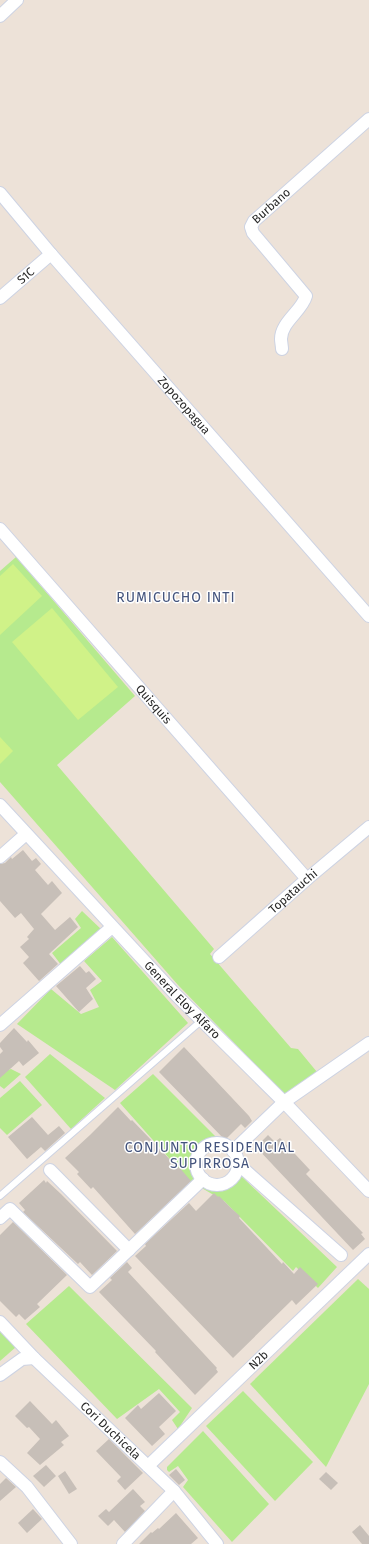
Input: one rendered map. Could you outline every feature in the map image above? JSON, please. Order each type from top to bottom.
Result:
[{"type":"street","points":[[0,16],[18,0]]},
{"type":"street","name":"Burbano","points":[[282,349],[281,339],[283,331],[304,303],[306,296],[253,233],[251,227],[254,221],[369,119]]},
{"type":"street","name":"Zopozopagua","points":[[0,194],[369,616]]},
{"type":"street","name":"S1C","points":[[0,298],[51,254]]},
{"type":"street","name":"Quisquis","points":[[0,529],[307,879]]},
{"type":"street","name":"General Eloy Alfaro","points":[[1,808],[176,995],[284,1102],[369,1191]]},
{"type":"street","name":"Topatauchi","points":[[219,957],[307,879],[369,827]]},
{"type":"street","points":[[0,857],[26,834]]},
{"type":"street","points":[[0,1025],[112,927]]},
{"type":"street","points":[[233,1151],[284,1102],[369,1043]]},
{"type":"street","points":[[215,1143],[228,1146],[237,1157],[238,1164],[234,1176],[222,1184],[215,1184],[209,1183],[199,1174],[197,1160],[203,1148],[215,1143]]},
{"type":"street","points":[[238,1164],[341,1255]]},
{"type":"street","points":[[50,1170],[128,1250]]},
{"type":"street","points":[[0,1218],[10,1209],[90,1287],[203,1179]]},
{"type":"street","name":"N2b","points":[[148,1466],[369,1254]]},
{"type":"street","name":"Cori Duchicela","points":[[0,1322],[34,1358],[174,1491],[217,1544]]},
{"type":"street","points":[[0,1375],[22,1359],[34,1358]]},
{"type":"street","points":[[0,1462],[27,1487],[71,1544]]},
{"type":"street","points":[[124,1544],[174,1491]]},
{"type":"street","points":[[124,1544],[130,1541],[133,1544]]},
{"type":"lane","points":[[0,1196],[201,1021]]},
{"type":"green space","points":[[16,557],[135,696],[57,765],[214,949],[210,954],[291,1048],[298,1049],[317,1072],[284,1094],[178,985],[0,782],[0,571]]},
{"type":"green space","points":[[13,564],[42,596],[0,635],[0,576]]},
{"type":"green space","points":[[52,608],[118,687],[78,720],[12,642]]},
{"type":"green space","points":[[0,737],[13,751],[0,764]]},
{"type":"green space","points":[[82,911],[103,931],[62,966],[52,953],[81,928],[75,919]]},
{"type":"green space","points":[[112,937],[188,1023],[115,1090],[17,1024],[51,989],[81,1014],[99,1007],[90,990],[102,981],[84,961]]},
{"type":"green space","points":[[50,1054],[105,1098],[71,1129],[25,1077]]},
{"type":"green space","points":[[0,1067],[5,1071],[11,1069],[21,1074],[4,1089],[0,1086]]},
{"type":"green space","points":[[153,1074],[218,1139],[209,1140],[203,1143],[196,1151],[193,1162],[195,1174],[198,1179],[192,1184],[120,1103]]},
{"type":"green space","points":[[20,1081],[42,1105],[7,1135],[0,1128],[0,1098]]},
{"type":"green space","points":[[239,1174],[337,1267],[318,1288],[296,1267],[293,1271],[224,1201],[200,1187],[204,1184],[214,1189],[223,1188],[232,1182]]},
{"type":"green space","points":[[358,1279],[369,1289],[369,1384],[326,1467],[250,1384]]},
{"type":"green space","points":[[69,1286],[192,1408],[178,1429],[172,1420],[180,1412],[159,1389],[117,1419],[26,1324]]},
{"type":"green space","points":[[0,1330],[16,1347],[0,1361]]},
{"type":"green space","points":[[243,1391],[313,1462],[275,1501],[206,1426]]},
{"type":"green space","points":[[203,1431],[269,1504],[232,1542],[183,1487],[188,1480],[178,1466],[169,1472],[167,1470],[167,1467]]},
{"type":"building","points":[[23,850],[32,861],[36,858],[41,864],[35,870],[48,885],[52,881],[62,893],[41,914],[55,930],[70,917],[78,927],[49,954],[58,964],[39,981],[23,963],[29,957],[20,947],[29,939],[27,937],[34,929],[21,913],[15,918],[0,901],[0,864],[5,863],[11,857],[12,859]]},
{"type":"building","points":[[80,966],[86,973],[89,971],[96,979],[86,988],[93,999],[79,1012],[56,986]]},
{"type":"building","points":[[14,1028],[27,1042],[28,1040],[39,1053],[23,1066],[19,1061],[0,1078],[0,1054],[3,1051],[0,1047],[0,1043]]},
{"type":"building","points":[[184,1047],[252,1121],[245,1128],[241,1124],[225,1140],[159,1072]]},
{"type":"building","points":[[118,1107],[178,1168],[179,1167],[191,1181],[135,1234],[93,1187],[91,1189],[77,1174],[79,1172],[65,1158]]},
{"type":"building","points":[[32,1117],[48,1135],[59,1126],[65,1133],[45,1151],[41,1147],[27,1159],[8,1137]]},
{"type":"building","points":[[268,1135],[275,1142],[280,1138],[310,1170],[306,1174],[363,1233],[361,1234],[365,1239],[353,1250],[256,1147]]},
{"type":"building","points":[[44,1180],[61,1194],[117,1251],[92,1275],[80,1262],[78,1264],[23,1212],[25,1210],[19,1203]]},
{"type":"building","points":[[214,1193],[240,1216],[239,1218],[282,1264],[283,1262],[294,1274],[300,1267],[318,1284],[296,1305],[292,1300],[233,1358],[135,1256],[146,1246],[145,1244],[189,1203],[196,1211]]},
{"type":"building","points":[[13,1222],[67,1275],[37,1304],[40,1307],[25,1320],[19,1314],[16,1317],[0,1301],[0,1235]]},
{"type":"building","points":[[127,1262],[132,1268],[128,1272],[217,1368],[216,1369],[218,1372],[195,1395],[155,1352],[156,1351],[99,1292],[112,1280],[110,1278]]},
{"type":"building","points":[[159,1393],[176,1411],[159,1427],[165,1434],[152,1446],[125,1418],[138,1405],[141,1409]]},
{"type":"building","points":[[30,1401],[52,1424],[56,1420],[69,1436],[61,1442],[64,1445],[40,1465],[27,1453],[40,1439],[29,1427],[27,1428],[15,1416]]},
{"type":"building","points":[[109,1439],[143,1473],[125,1490],[117,1481],[121,1477],[96,1451]]},
{"type":"building","points":[[46,1465],[56,1476],[44,1487],[33,1476]]},
{"type":"building","points":[[176,1469],[185,1480],[179,1485],[169,1475]]},
{"type":"building","points":[[65,1471],[77,1489],[69,1494],[58,1476]]},
{"type":"building","points":[[326,1472],[338,1483],[331,1490],[319,1479]]},
{"type":"building","points":[[6,1478],[16,1487],[0,1501],[0,1484]]},
{"type":"building","points":[[133,1489],[145,1502],[140,1506],[145,1511],[125,1532],[114,1520],[108,1526],[98,1516],[106,1509],[109,1512]]},
{"type":"building","points":[[33,1509],[42,1519],[27,1533],[18,1523]]},
{"type":"building","points":[[176,1513],[198,1538],[191,1544],[139,1544],[151,1532],[152,1533],[158,1528],[159,1529]]},
{"type":"building","points":[[360,1525],[369,1536],[369,1544],[362,1544],[352,1532]]},
{"type":"district","name":"RUMICUCHO INTI","points":[[176,597]]},
{"type":"district","name":"CONJUNTO RESIDENCIAL SUPIRROSA","points":[[210,1156]]}]
